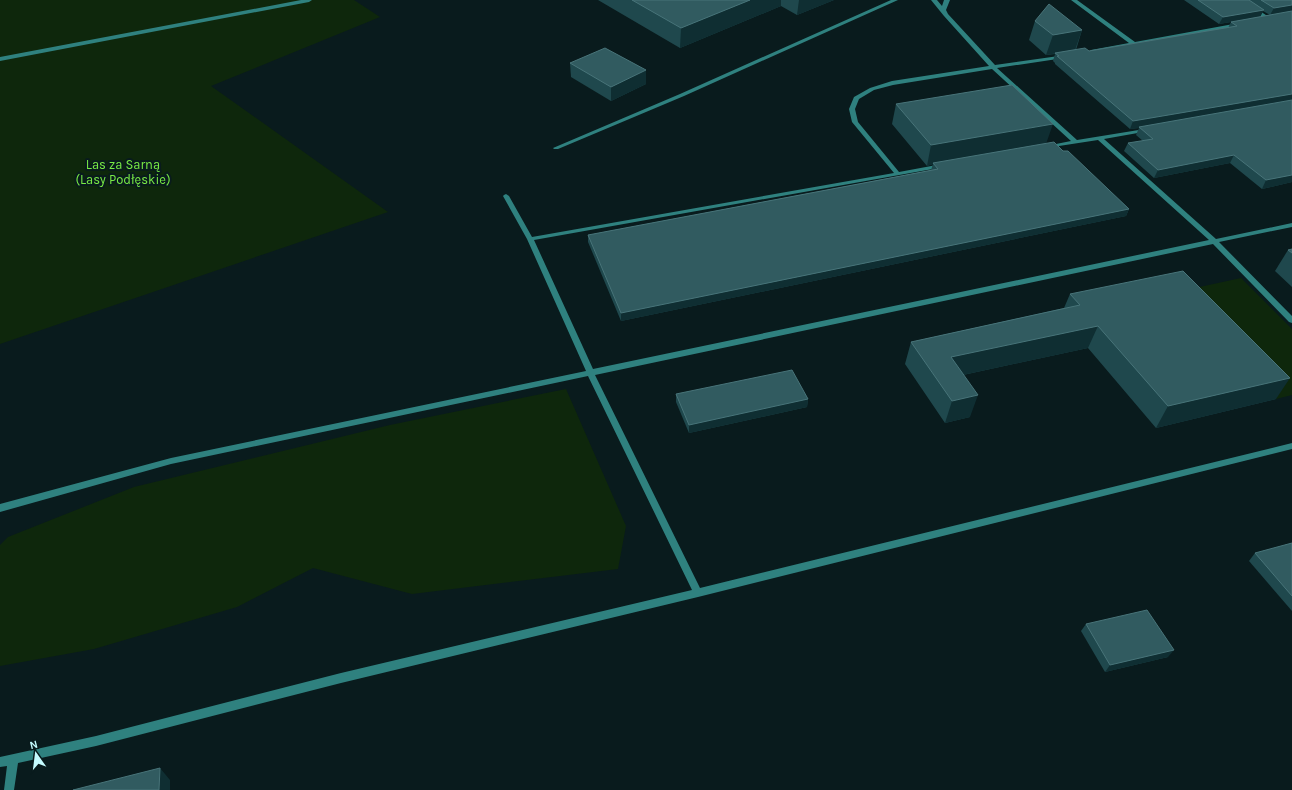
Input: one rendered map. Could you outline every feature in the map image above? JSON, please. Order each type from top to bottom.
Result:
[{"type":"lane","points":[[0,60],[309,0]]},
{"type":"lane","points":[[556,148],[682,95],[895,0]]},
{"type":"lane","points":[[934,0],[994,68],[1076,142]]},
{"type":"lane","points":[[943,10],[947,0]]},
{"type":"lane","points":[[1074,0],[1133,43]]},
{"type":"lane","points":[[1240,0],[1269,19]]},
{"type":"lane","points":[[1261,21],[1276,18]]},
{"type":"lane","points":[[1087,52],[1246,23]]},
{"type":"lane","points":[[898,174],[855,122],[852,109],[856,98],[872,89],[892,83],[994,68],[1072,54]]},
{"type":"lane","points":[[1037,149],[1153,128]]},
{"type":"lane","points":[[1099,138],[1214,241],[1292,320]]},
{"type":"lane","points":[[530,240],[952,164]]},
{"type":"lane","points":[[506,196],[530,240],[590,372],[698,593]]},
{"type":"lane","points":[[0,508],[171,461],[1292,225]]},
{"type":"lane","points":[[0,762],[96,741],[341,678],[698,593],[1292,446]]},
{"type":"lane","points":[[9,790],[13,759]]},
{"type":"green space","name":"Las za Sarną (Lasy Podłęskie)","points":[[0,0],[354,0],[380,17],[211,86],[388,212],[0,344]]},
{"type":"green space","points":[[1241,278],[1292,329],[1292,395],[1276,399],[1172,293]]},
{"type":"green space","points":[[566,389],[626,526],[618,569],[412,594],[313,568],[237,607],[94,649],[0,666],[0,545],[8,537],[134,487],[390,425]]},
{"type":"building","points":[[632,0],[750,0],[681,28]]},
{"type":"building","points":[[1198,0],[1249,0],[1264,10],[1223,17]]},
{"type":"building","points":[[1261,0],[1292,0],[1292,5],[1274,8]]},
{"type":"building","points":[[1049,4],[1082,30],[1053,35],[1035,21]]},
{"type":"building","points":[[1292,11],[1292,94],[1133,121],[1055,53],[1085,48],[1089,51],[1237,26],[1231,22]]},
{"type":"building","points":[[605,48],[646,70],[611,87],[570,63]]},
{"type":"building","points":[[1012,85],[1053,124],[931,145],[896,104]]},
{"type":"building","points":[[1292,100],[1292,175],[1266,180],[1234,155],[1158,170],[1128,143],[1153,139],[1139,127]]},
{"type":"building","points":[[1054,142],[1063,151],[1068,151],[1129,209],[621,313],[588,235],[938,169],[933,163]]},
{"type":"building","points":[[1183,271],[1290,378],[1168,406],[1098,326],[951,357],[978,395],[952,401],[911,342],[1080,305],[1070,294]]},
{"type":"building","points":[[792,370],[808,399],[689,425],[676,394]]},
{"type":"building","points":[[1292,543],[1292,596],[1255,553]]},
{"type":"building","points":[[1147,610],[1174,650],[1110,665],[1086,624]]},
{"type":"building","points":[[160,768],[159,790],[73,790]]}]
